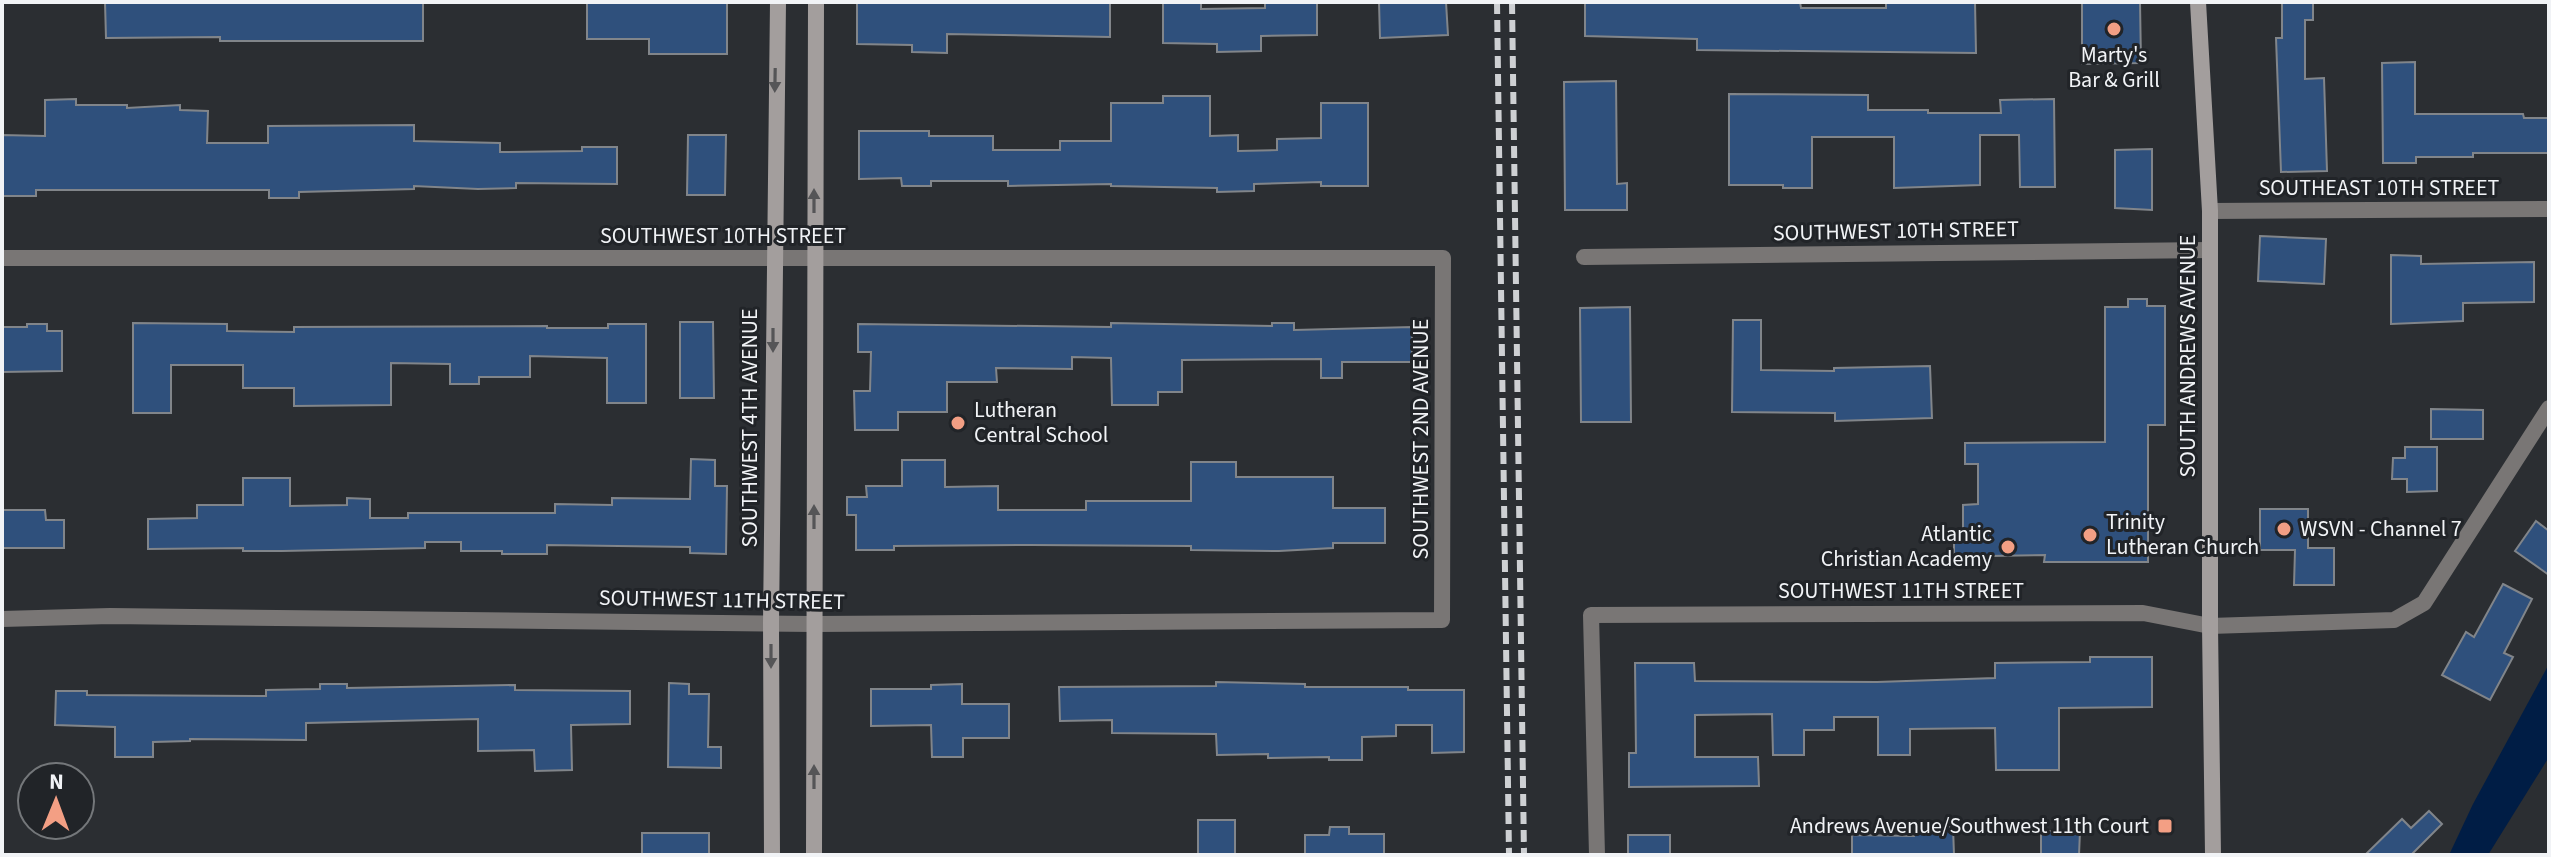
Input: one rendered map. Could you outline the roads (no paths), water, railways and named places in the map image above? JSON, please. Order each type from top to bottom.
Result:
[{"type":"main road","name":"SOUTHWEST 4TH AVENUE","points":[[772,855],[771,623],[778,2]]},
{"type":"main road","points":[[814,855],[816,2]]},
{"type":"main road","name":"SOUTH ANDREWS AVENUE","points":[[2198,2],[2210,211],[2213,855]]},
{"type":"street","name":"SOUTHEAST 10TH STREET","points":[[2210,211],[2549,209]]},
{"type":"street","name":"SOUTHWEST 10TH STREET","points":[[1584,257],[2210,250]]},
{"type":"street","name":"SOUTHWEST 10TH STREET","points":[[2,258],[1443,258]]},
{"type":"street","name":"SOUTHWEST 2ND AVENUE","points":[[1442,620],[1443,258]]},
{"type":"street","name":"SOUTHWEST 11TH STREET","points":[[1597,855],[1591,615],[2143,613],[2210,626],[2394,620],[2424,603],[2549,408]]},
{"type":"street","name":"SOUTHWEST 11TH STREET","points":[[2,619],[110,616],[814,624],[1442,620]]},
{"type":"water","points":[[2549,664],[2549,757],[2488,855],[2449,855],[2473,804]]},
{"type":"railway","points":[[1497,2],[1509,855]]},
{"type":"railway","points":[[1512,2],[1524,855]]},
{"type":"place","name":"Marty's Bar & Grill","points":[[2114,29]]},
{"type":"place","name":"Lutheran Central School","points":[[958,423]]},
{"type":"place","name":"WSVN - Channel 7","points":[[2284,529]]},
{"type":"place","name":"Trinity Lutheran Church","points":[[2090,535]]},
{"type":"place","name":"Atlantic Christian Academy","points":[[2008,547]]},
{"type":"place","name":"Andrews Avenue/Southwest 11th Court","points":[[2165,826]]}]
